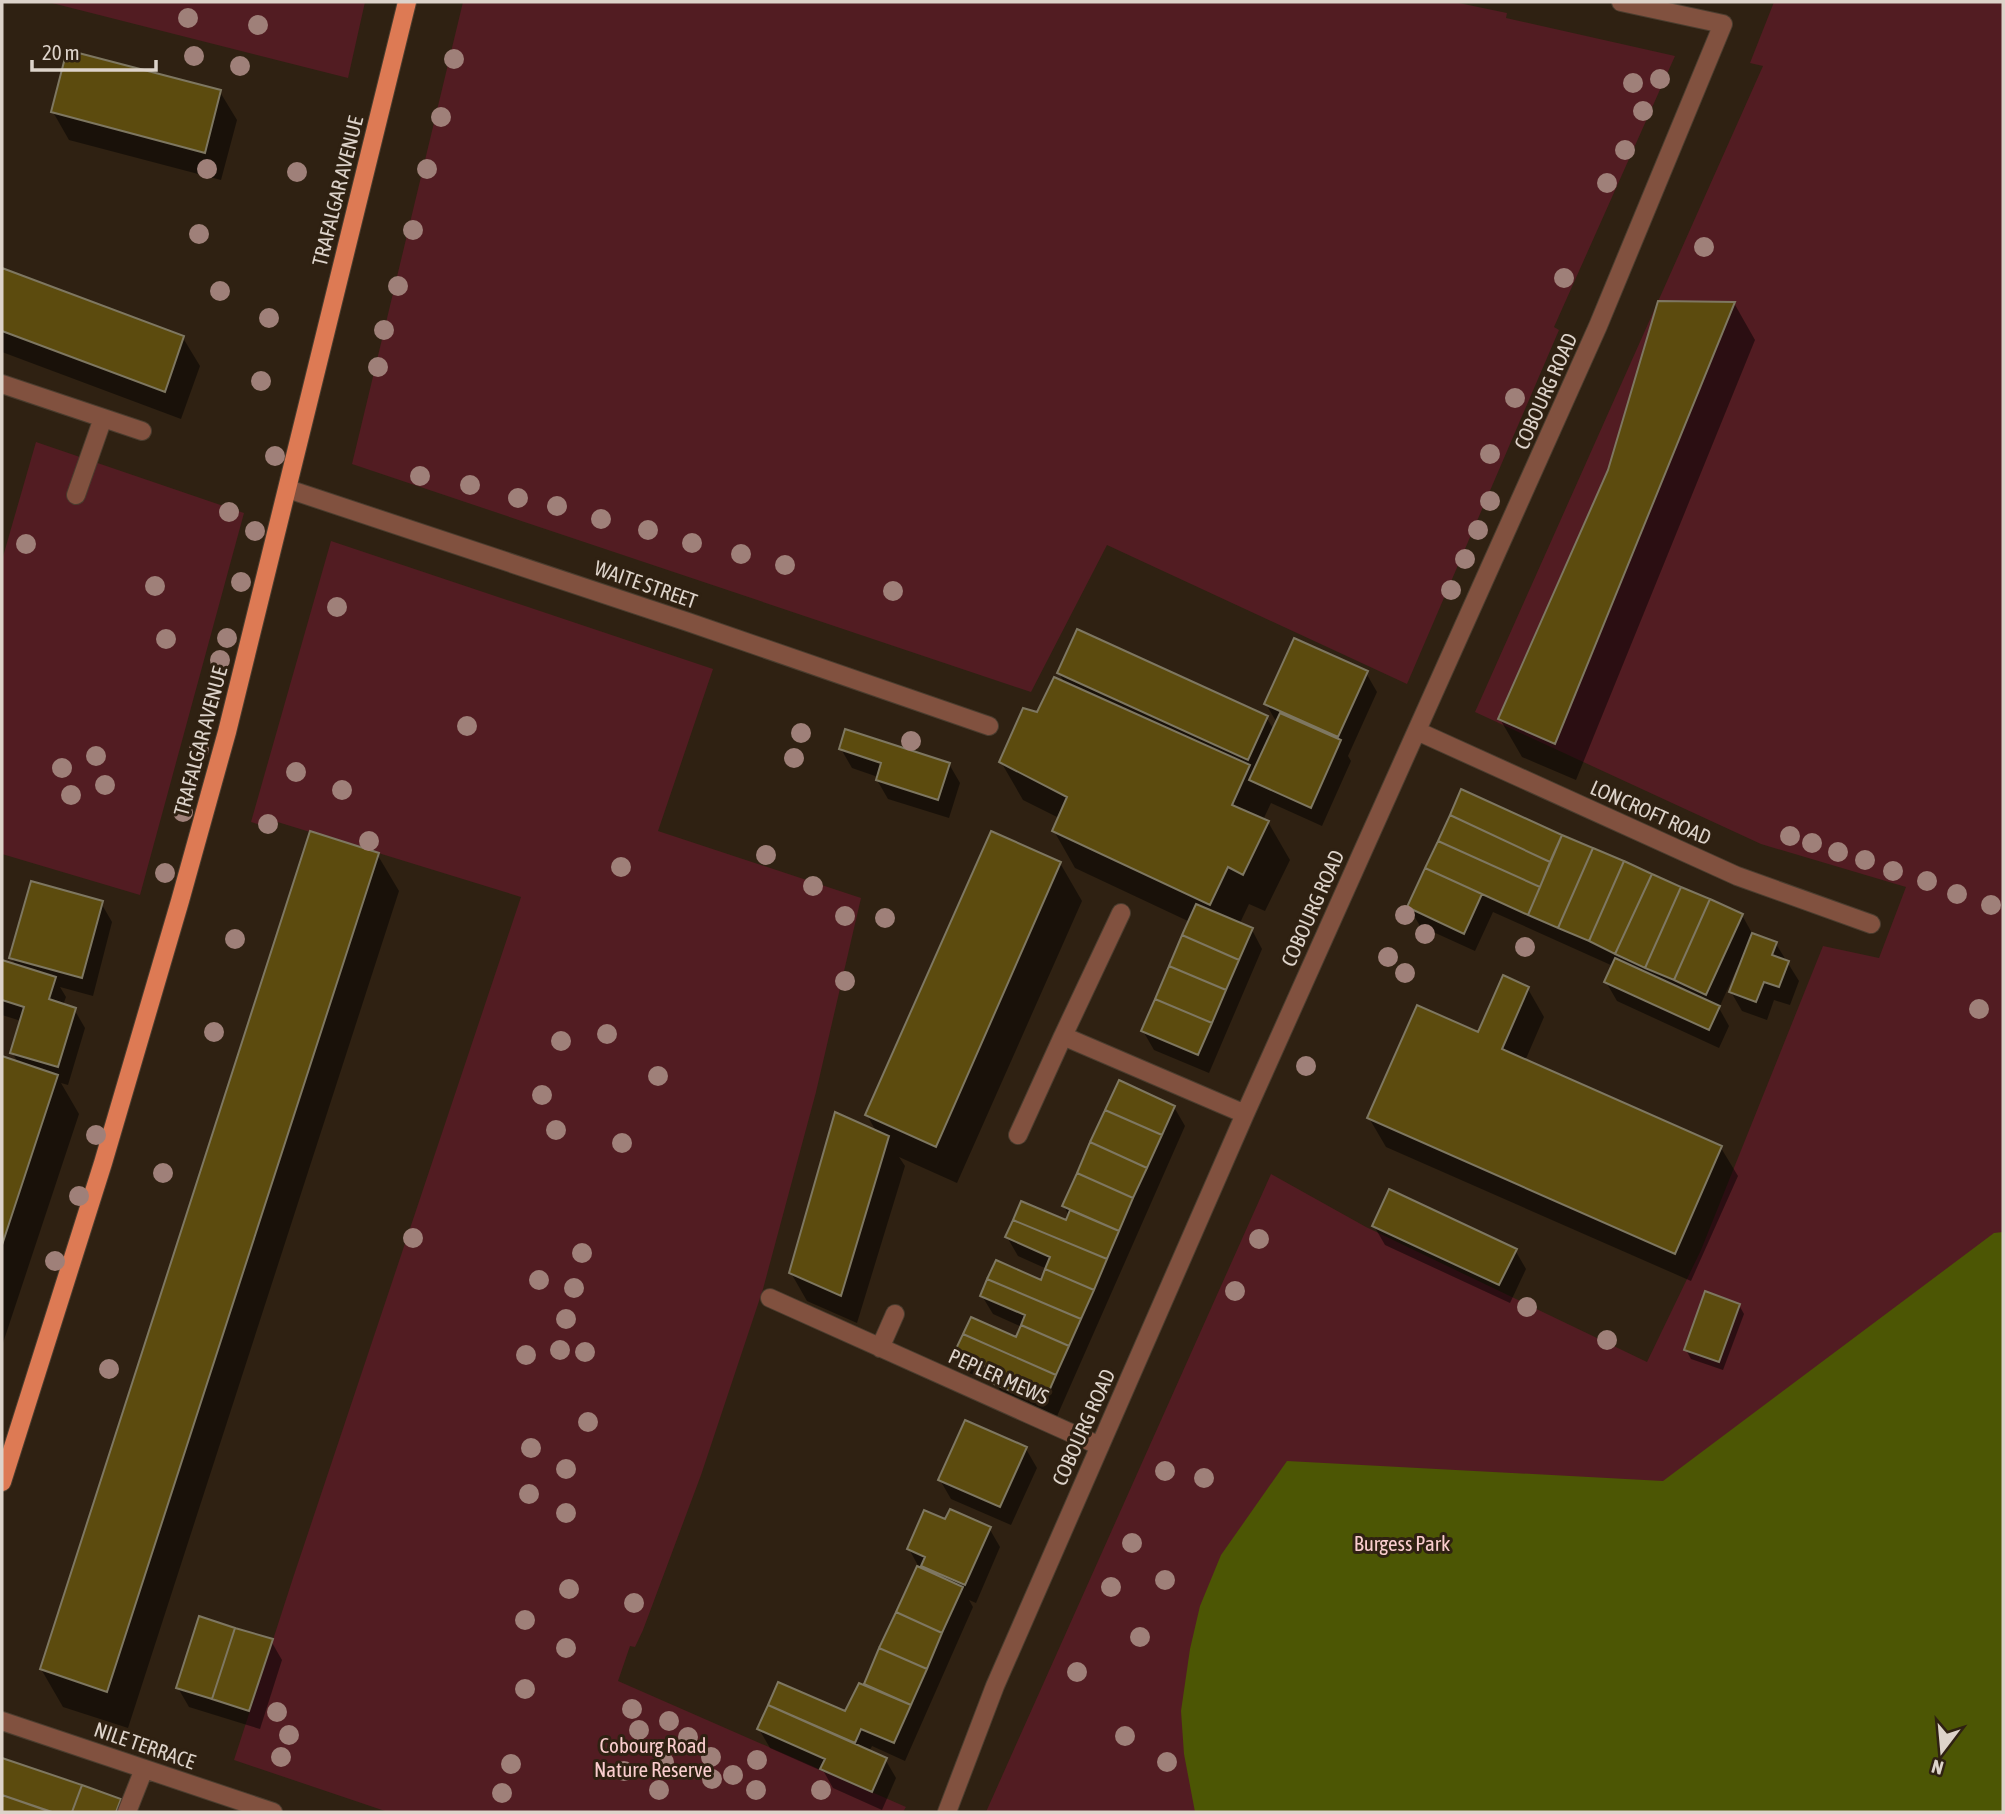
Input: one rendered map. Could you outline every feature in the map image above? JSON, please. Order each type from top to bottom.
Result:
[{"type":"main road","name":"TRAFALGAR AVENUE","points":[[2,1482],[99,1176],[227,732],[407,2]]},
{"type":"street","name":"COBOURG ROAD","points":[[947,1812],[995,1686],[1245,1114],[1598,326],[1723,24],[1621,2]]},
{"type":"street","points":[[2,384],[142,431]]},
{"type":"street","points":[[76,495],[103,418]]},
{"type":"street","name":"WAITE STREET","points":[[288,489],[662,613],[989,726]]},
{"type":"street","name":"LONCROFT ROAD","points":[[1417,732],[1726,871],[1871,924]]},
{"type":"street","points":[[1018,1135],[1121,913]]},
{"type":"street","points":[[1063,1036],[1245,1114]]},
{"type":"street","name":"PEPLER MEWS","points":[[770,1298],[1100,1446]]},
{"type":"street","points":[[880,1348],[895,1314]]},
{"type":"street","name":"NILE TERRACE","points":[[2,1721],[273,1812]]},
{"type":"street","points":[[127,1812],[144,1769]]},
{"type":"green space","points":[[48,2],[365,2],[348,78]]},
{"type":"green space","points":[[463,2],[1454,2],[1507,13],[1506,18],[1675,56],[1554,327],[1559,330],[1407,684],[1107,545],[1031,692],[352,464]]},
{"type":"green space","name":"Burgess Park","points":[[1774,2],[2003,2],[2003,1812],[986,1812],[1271,1174],[1366,1227],[1647,1362],[1701,1250],[1823,946],[1879,958],[1906,887],[1761,844],[1475,712],[1763,66],[1750,63]]},
{"type":"green space","points":[[36,442],[244,513],[140,895],[2,854],[2,560]]},
{"type":"green space","name":"Cobourg Road Nature Reserve","points":[[331,541],[713,669],[658,831],[861,898],[816,1092],[763,1289],[701,1475],[643,1630],[635,1647],[630,1646],[618,1681],[906,1807],[903,1812],[388,1812],[234,1760],[521,897],[271,820],[264,826],[251,822]]},
{"type":"shaded area","points":[[2003,1232],[2003,1812],[1195,1812],[1184,1754],[1181,1711],[1190,1649],[1200,1606],[1221,1555],[1287,1461],[1663,1481],[1994,1233]]},
{"type":"building","points":[[67,50],[221,90],[205,153],[51,112]]},
{"type":"building","points":[[2,268],[184,336],[165,392],[2,331]]},
{"type":"building","points":[[1658,301],[1735,302],[1555,744],[1498,719],[1608,470]]},
{"type":"building","points":[[1077,629],[1268,716],[1248,760],[1057,673]]},
{"type":"building","points":[[1294,638],[1368,671],[1338,737],[1264,704]]},
{"type":"building","points":[[1054,677],[1250,765],[1232,805],[1269,821],[1243,875],[1228,867],[1210,905],[1052,831],[1067,797],[999,762],[1023,708],[1037,712]]},
{"type":"building","points":[[1280,713],[1341,740],[1311,808],[1249,780]]},
{"type":"building","points":[[845,729],[950,763],[938,800],[876,780],[881,763],[839,749]]},
{"type":"building","points":[[1461,789],[1562,835],[1550,862],[1450,815]]},
{"type":"building","points":[[1450,815],[1550,862],[1540,887],[1438,841]]},
{"type":"building","points":[[310,831],[379,853],[107,1692],[40,1669]]},
{"type":"building","points":[[991,831],[1061,862],[936,1147],[865,1115]]},
{"type":"building","points":[[1562,835],[1593,848],[1558,928],[1528,915]]},
{"type":"building","points":[[1438,841],[1540,887],[1528,915],[1425,868]]},
{"type":"building","points":[[1593,848],[1624,861],[1589,941],[1558,928]]},
{"type":"building","points":[[1624,861],[1652,874],[1615,954],[1589,941]]},
{"type":"building","points":[[1425,868],[1482,894],[1464,934],[1407,907]]},
{"type":"building","points":[[1652,874],[1681,887],[1645,968],[1615,954]]},
{"type":"building","points":[[31,881],[103,901],[82,978],[9,958]]},
{"type":"building","points":[[1681,887],[1710,899],[1674,980],[1645,968]]},
{"type":"building","points":[[1710,899],[1743,914],[1706,995],[1674,980]]},
{"type":"building","points":[[1196,904],[1253,928],[1239,960],[1182,935]]},
{"type":"building","points":[[1752,933],[1777,942],[1772,955],[1789,961],[1779,987],[1764,982],[1756,1002],[1729,992]]},
{"type":"building","points":[[1182,935],[1239,960],[1226,990],[1169,966]]},
{"type":"building","points":[[1615,958],[1720,1006],[1709,1030],[1604,982]]},
{"type":"building","points":[[2,960],[56,977],[49,999],[76,1008],[58,1067],[10,1053],[24,1007],[2,1000]]},
{"type":"building","points":[[1169,966],[1226,990],[1212,1023],[1155,999]]},
{"type":"building","points":[[1503,975],[1529,987],[1502,1049],[1722,1146],[1675,1254],[1367,1118],[1417,1005],[1478,1032]]},
{"type":"building","points":[[1155,999],[1212,1023],[1198,1055],[1141,1031]]},
{"type":"building","points":[[2,1056],[58,1075],[2,1245]]},
{"type":"building","points":[[1119,1080],[1175,1106],[1162,1135],[1105,1110]]},
{"type":"building","points":[[1105,1110],[1162,1135],[1147,1168],[1090,1142]]},
{"type":"building","points":[[835,1112],[889,1136],[841,1296],[789,1273]]},
{"type":"building","points":[[1090,1142],[1147,1168],[1133,1198],[1077,1173]]},
{"type":"building","points":[[1077,1173],[1133,1198],[1119,1231],[1062,1206]]},
{"type":"building","points":[[1389,1189],[1517,1249],[1499,1285],[1372,1226]]},
{"type":"building","points":[[1021,1201],[1066,1220],[1070,1210],[1119,1231],[1107,1259],[1013,1220]]},
{"type":"building","points":[[1013,1220],[1107,1259],[1094,1290],[1045,1269],[1050,1257],[1005,1237]]},
{"type":"building","points":[[996,1260],[1041,1280],[1045,1269],[1094,1290],[1081,1319],[987,1279]]},
{"type":"building","points":[[987,1279],[1081,1319],[1069,1346],[1021,1325],[1025,1315],[980,1296]]},
{"type":"building","points":[[1705,1291],[1740,1304],[1719,1362],[1684,1350]]},
{"type":"building","points":[[971,1317],[1016,1337],[1021,1325],[1069,1346],[1056,1375],[963,1334]]},
{"type":"building","points":[[963,1334],[1056,1375],[1043,1405],[994,1384],[999,1373],[954,1353]]},
{"type":"building","points":[[965,1420],[1027,1447],[1000,1507],[938,1480]]},
{"type":"building","points":[[950,1509],[991,1527],[965,1585],[921,1566],[925,1557],[907,1549],[924,1510],[945,1519]]},
{"type":"building","points":[[917,1566],[963,1587],[942,1633],[896,1612]]},
{"type":"building","points":[[896,1612],[942,1633],[927,1669],[879,1648]]},
{"type":"building","points":[[199,1616],[235,1628],[212,1699],[176,1688]]},
{"type":"building","points":[[235,1628],[273,1639],[249,1711],[212,1699]]},
{"type":"building","points":[[879,1648],[927,1669],[911,1705],[864,1684]]},
{"type":"building","points":[[778,1682],[845,1711],[859,1683],[911,1705],[894,1743],[861,1729],[855,1743],[768,1705]]},
{"type":"building","points":[[768,1705],[887,1758],[872,1792],[820,1769],[825,1759],[757,1729]]},
{"type":"building","points":[[2,1758],[82,1785],[72,1812],[52,1812],[2,1795]]},
{"type":"building","points":[[82,1785],[121,1799],[116,1812],[72,1812]]},
{"type":"building","points":[[2,1795],[48,1811],[48,1812],[2,1812]]}]
